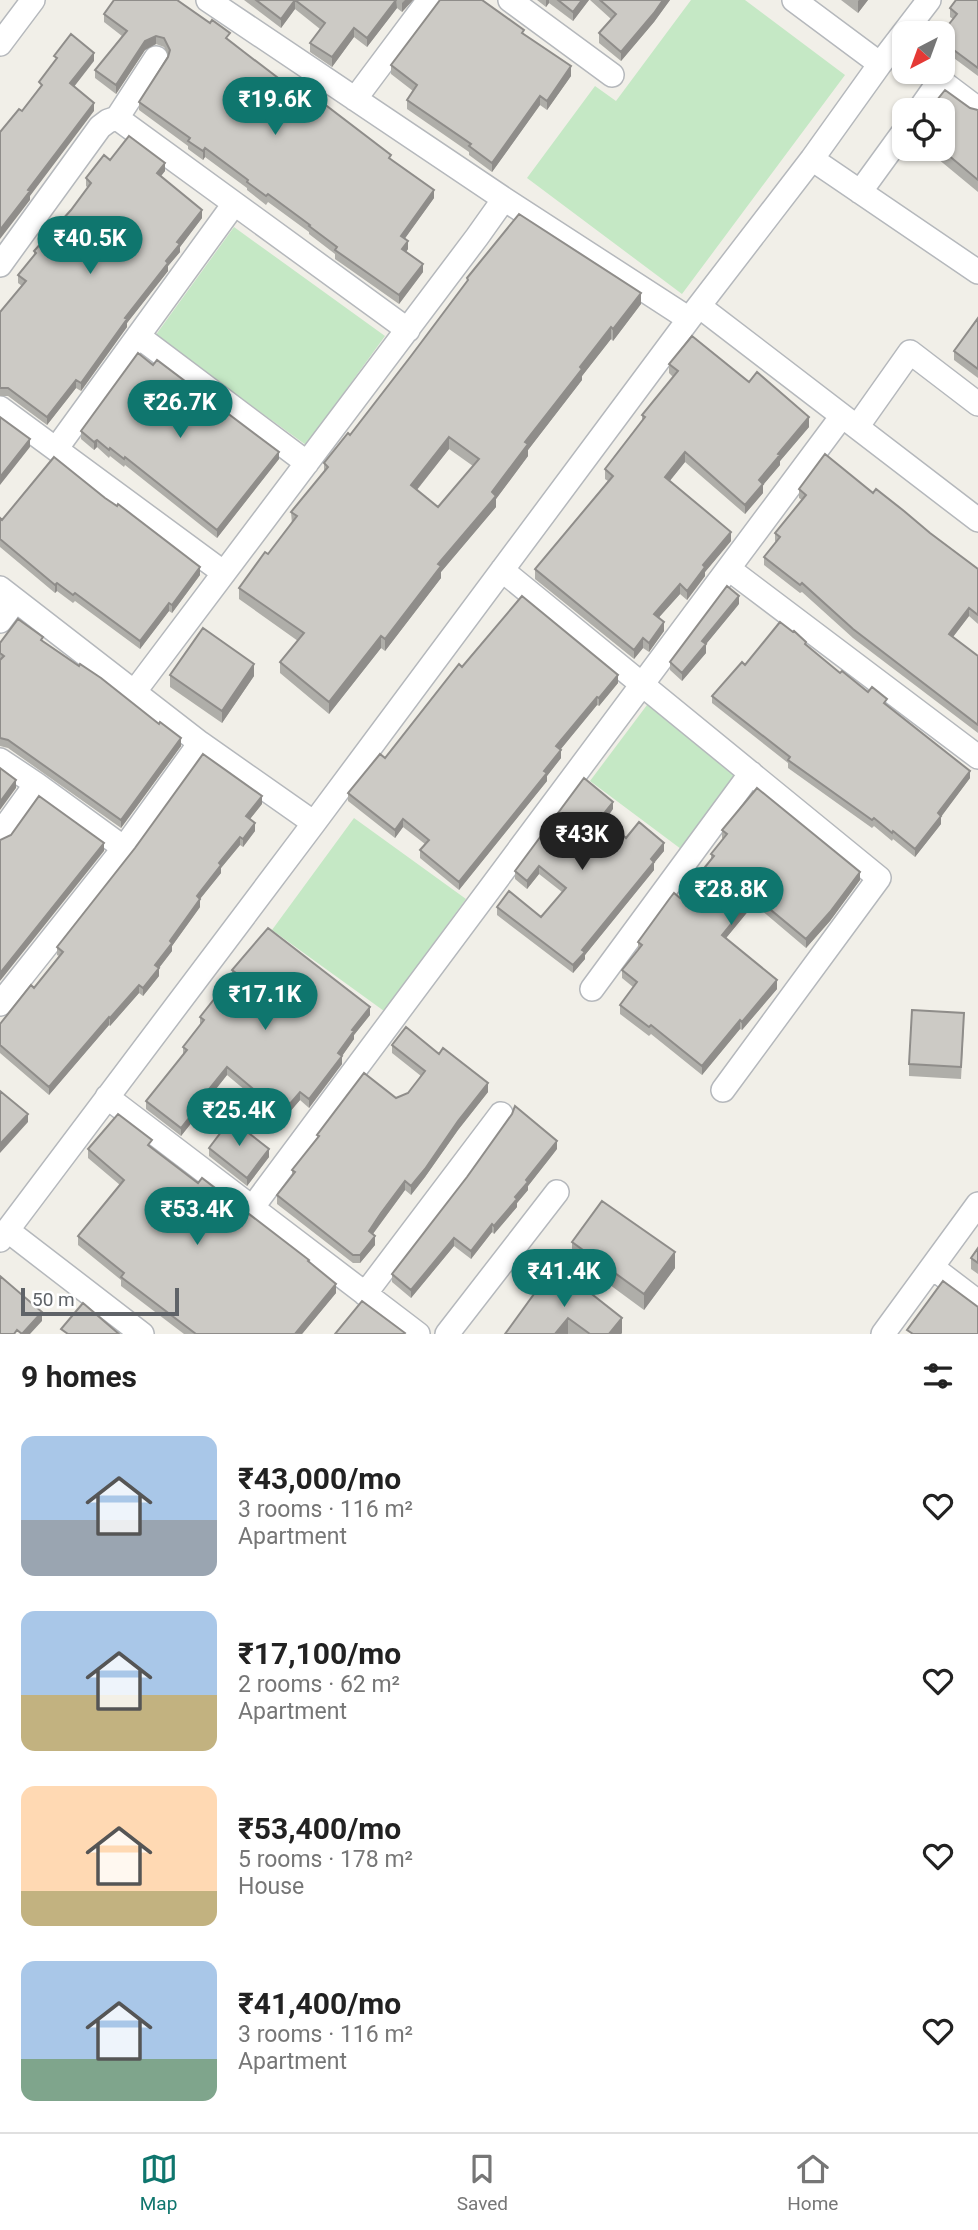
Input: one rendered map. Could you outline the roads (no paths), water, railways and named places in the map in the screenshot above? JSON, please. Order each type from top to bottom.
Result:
[{"type":"street","points":[[0,44],[33,0]]},
{"type":"street","points":[[209,0],[504,199],[694,312],[850,421],[978,520]]},
{"type":"street","points":[[355,99],[429,0]]},
{"type":"street","points":[[510,0],[612,75]]},
{"type":"street","points":[[794,0],[880,64]]},
{"type":"street","points":[[916,21],[929,0]]},
{"type":"street","points":[[142,1334],[3,1235],[694,312],[812,159],[880,64],[892,55]]},
{"type":"street","points":[[0,265],[100,127],[117,118],[156,58]]},
{"type":"street","points":[[946,84],[978,108]]},
{"type":"street","points":[[117,118],[408,330]]},
{"type":"street","points":[[860,192],[892,148]]},
{"type":"street","points":[[812,159],[978,272]]},
{"type":"street","points":[[135,691],[504,199]]},
{"type":"street","points":[[56,449],[234,204]]},
{"type":"street","points":[[138,336],[307,463]]},
{"type":"street","points":[[252,1208],[729,569],[910,352],[978,404]]},
{"type":"street","points":[[0,408],[224,573]]},
{"type":"street","points":[[729,569],[978,757]]},
{"type":"street","points":[[502,570],[879,878],[723,1090]]},
{"type":"street","points":[[0,621],[8,595],[200,743],[314,823]]},
{"type":"street","points":[[0,1004],[124,848],[200,743]]},
{"type":"street","points":[[0,760],[124,848]]},
{"type":"street","points":[[592,989],[751,773]]},
{"type":"street","points":[[0,834],[36,784]]},
{"type":"street","points":[[107,1097],[418,1334]]},
{"type":"street","points":[[365,1294],[501,1114]]},
{"type":"street","points":[[447,1334],[557,1192]]},
{"type":"street","points":[[883,1334],[978,1205]]},
{"type":"street","points":[[932,1267],[978,1302]]}]
